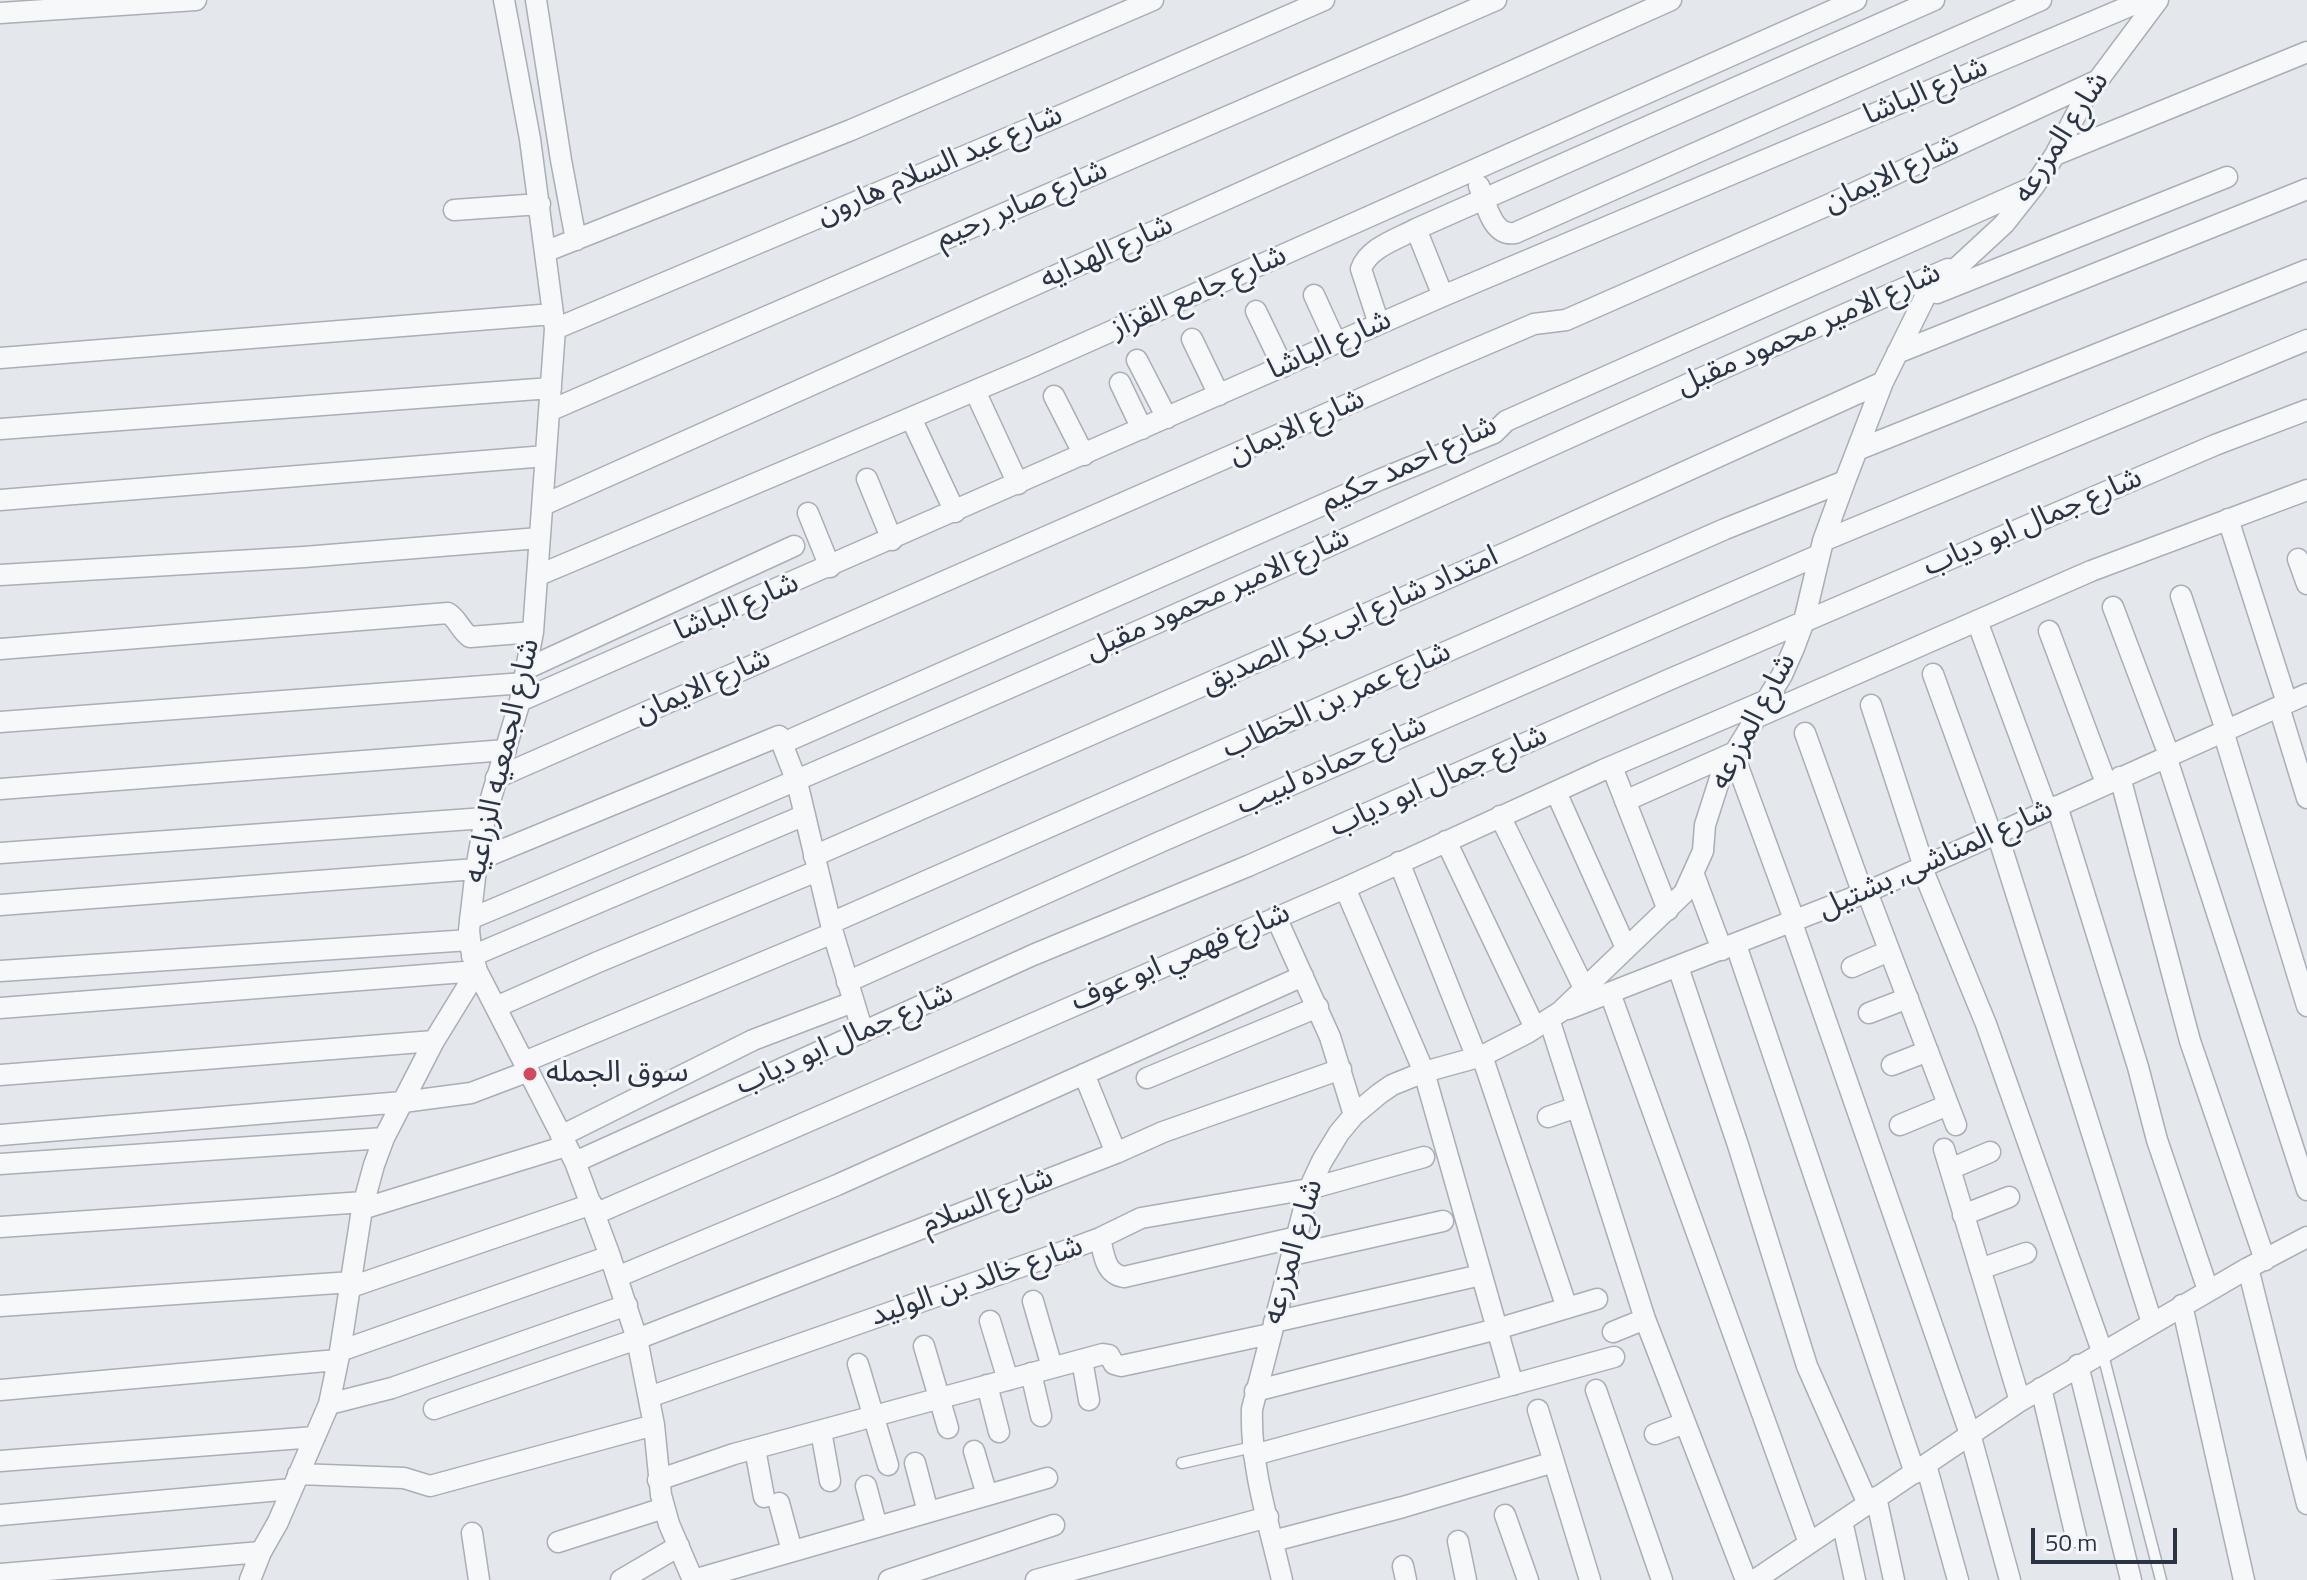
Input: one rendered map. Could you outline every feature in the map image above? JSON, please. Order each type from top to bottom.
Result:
[{"type":"street","points":[[0,13],[196,0]]},
{"type":"street","name":"شارع الجمعيه الزراعيه","points":[[472,947],[477,864],[485,818],[524,684],[533,632],[554,322],[540,204],[504,0]]},
{"type":"street","points":[[536,0],[576,240]]},
{"type":"street","points":[[547,251],[851,130],[1153,0]]},
{"type":"street","name":"شارع عبد السلام هارون","points":[[0,358],[554,322],[1050,120],[1324,0]]},
{"type":"street","name":"شارع صابر رحيم","points":[[549,411],[1496,0]]},
{"type":"street","name":"شارع الهدايه","points":[[543,505],[1671,0]]},
{"type":"street","name":"شارع جامع القزاز","points":[[539,575],[975,391],[1856,0]]},
{"type":"street","points":[[1379,324],[1361,269],[1363,261],[1375,251],[1484,198],[1934,0]]},
{"type":"street","points":[[1473,171],[1497,228],[1508,234],[1515,233],[2041,0]]},
{"type":"street","name":"شارع الباشا","points":[[524,684],[736,608],[1443,296],[2144,0]]},
{"type":"street","name":"شارع المزرعه","points":[[1282,1580],[1258,1484],[1251,1418],[1255,1391],[1309,1189],[1322,1161],[1354,1115],[1392,1085],[1424,1072],[1479,1057],[1548,1020],[1684,893],[1703,851],[1711,799],[1733,753],[1767,700],[1794,648],[1804,621],[1821,548],[1845,481],[1883,382],[1925,297],[2004,224],[2034,186],[2097,80],[2158,0]]},
{"type":"street","points":[[2055,155],[2307,52]]},
{"type":"street","name":"شارع الايمان","points":[[496,778],[1440,364],[1534,324],[1566,320],[1828,205],[2097,80]]},
{"type":"street","points":[[1925,297],[2227,177]]},
{"type":"street","name":"شارع احمد حكيم","points":[[0,905],[477,864],[781,740],[1494,433],[1506,421],[2034,186]]},
{"type":"street","points":[[1897,353],[2307,189]]},
{"type":"street","points":[[454,210],[540,204]]},
{"type":"street","points":[[1416,229],[1443,296]]},
{"type":"street","name":"شارع الامير محمود مقبل","points":[[472,947],[797,782],[1360,532],[1728,364],[1963,263]]},
{"type":"street","points":[[1857,450],[2307,270]]},
{"type":"street","points":[[1314,295],[1336,343]]},
{"type":"street","points":[[1256,311],[1283,367]]},
{"type":"street","points":[[1192,339],[1219,395]]},
{"type":"street","name":"شارع حماده لبيب","points":[[568,1148],[753,1040],[1160,842],[1821,548],[2307,340]]},
{"type":"street","points":[[1137,360],[1167,418]]},
{"type":"street","name":"امتداد شارع ابى بكر الصديق","points":[[496,1007],[1883,382]]},
{"type":"street","points":[[1120,383],[1142,429]]},
{"type":"street","points":[[0,429],[551,388]]},
{"type":"street","points":[[975,391],[1018,484]]},
{"type":"street","points":[[1054,396],[1084,455]]},
{"type":"street","name":"شارع جمال ابو دياب","points":[[568,1148],[863,1032],[1033,955],[1248,866],[1804,621],[2215,445],[2307,410]]},
{"type":"street","points":[[911,418],[955,512]]},
{"type":"street","points":[[0,500],[546,456]]},
{"type":"street","points":[[867,479],[892,540]]},
{"type":"street","name":"شارع عمر بن الخطاب","points":[[0,1135],[403,1102],[471,1093],[832,928],[1725,529],[1845,481]]},
{"type":"street","points":[[1755,718],[2091,571],[2307,490]]},
{"type":"street","points":[[808,513],[830,567]]},
{"type":"street","points":[[2228,519],[2307,798]]},
{"type":"street","points":[[0,575],[304,557],[539,538]]},
{"type":"street","points":[[0,722],[524,684],[725,578],[794,546]]},
{"type":"street","points":[[2298,559],[2307,584]]},
{"type":"street","points":[[725,578],[736,608]]},
{"type":"street","points":[[2181,596],[2307,1006]]},
{"type":"street","points":[[2113,607],[2168,755],[2307,1190]]},
{"type":"street","points":[[0,649],[440,613],[455,617],[463,632],[470,637],[533,632]]},
{"type":"street","points":[[1977,621],[2052,808],[2208,1290]]},
{"type":"street","points":[[2049,631],[2113,780],[2256,1264],[2307,1504]]},
{"type":"street","points":[[1933,674],[1994,835],[2152,1323]]},
{"type":"street","name":"شارع المناشى, بشتيل","points":[[1548,1020],[1865,893],[2307,694]]},
{"type":"street","name":"شارع فهمي ابو عوف","points":[[0,1306],[351,1285],[593,1209],[1345,888],[1500,816],[1767,700]]},
{"type":"street","points":[[1871,705],[1923,867],[1986,1024],[2102,1351]]},
{"type":"street","points":[[1805,733],[1956,1125]]},
{"type":"street","points":[[781,740],[797,782],[832,928],[863,1032]]},
{"type":"street","points":[[0,789],[506,750]]},
{"type":"street","points":[[1625,801],[1733,753],[1970,1434],[2010,1580]]},
{"type":"street","points":[[1612,767],[1668,910]]},
{"type":"street","points":[[1556,792],[1626,948]]},
{"type":"street","points":[[0,1008],[472,947],[805,815]]},
{"type":"street","points":[[1500,816],[1584,988]]},
{"type":"street","points":[[0,853],[485,818]]},
{"type":"street","points":[[1446,841],[1548,1020],[1645,1319],[1746,1580]]},
{"type":"street","points":[[1399,862],[1479,1057],[1567,1308]]},
{"type":"street","points":[[1694,875],[1729,947],[1958,1580]]},
{"type":"street","points":[[1345,888],[1424,1072],[1513,1385]]},
{"type":"street","points":[[1276,917],[1318,1007],[1354,1115]]},
{"type":"street","points":[[0,971],[472,947]]},
{"type":"street","points":[[472,947],[496,1007],[568,1148],[610,1256],[637,1339],[654,1425],[658,1480],[664,1508],[693,1580],[1047,1478]]},
{"type":"street","points":[[250,1580],[329,1404],[363,1206],[374,1165],[384,1138],[434,1041],[472,947]]},
{"type":"street","points":[[1852,967],[1889,951]]},
{"type":"street","points":[[1678,967],[1807,1366],[1872,1500],[1894,1580]]},
{"type":"street","points":[[617,1277],[837,1185],[1303,976]]},
{"type":"street","points":[[1610,993],[1809,1543]]},
{"type":"street","points":[[1869,1013],[1908,998]]},
{"type":"street","points":[[1147,1078],[1318,1007]]},
{"type":"street","points":[[0,1075],[434,1041]]},
{"type":"street","points":[[1892,1065],[1928,1051]]},
{"type":"street","name":"شارع السلام","points":[[434,1409],[637,1339],[1163,1132],[1341,1069]]},
{"type":"street","points":[[1084,1074],[1116,1153]]},
{"type":"street","points":[[1900,1125],[1948,1105]]},
{"type":"street","points":[[1548,1117],[1577,1107]]},
{"type":"street","points":[[0,1164],[384,1138]]},
{"type":"street","points":[[0,1227],[363,1206],[568,1148]]},
{"type":"street","points":[[1990,1152],[1947,1159],[2020,1401]]},
{"type":"street","name":"شارع خالد بن الوليد","points":[[649,1397],[1100,1238],[1141,1218],[1309,1189],[1424,1157]]},
{"type":"street","points":[[1963,1215],[2009,1197]]},
{"type":"street","points":[[1100,1238],[1109,1271],[1124,1277],[1443,1221]]},
{"type":"street","points":[[1766,1576],[1809,1543],[2020,1401],[2208,1290],[2307,1237]]},
{"type":"street","points":[[1980,1269],[2026,1253]]},
{"type":"street","points":[[0,1390],[338,1355],[610,1256]]},
{"type":"street","points":[[658,1480],[755,1449],[1052,1367],[1106,1354],[1114,1364],[1121,1366],[1481,1275]]},
{"type":"street","points":[[1255,1391],[1497,1329],[1597,1299]]},
{"type":"street","points":[[1033,1301],[1052,1367]]},
{"type":"street","points":[[329,1404],[392,1388],[627,1305]]},
{"type":"street","points":[[2182,1305],[2244,1580]]},
{"type":"street","points":[[1613,1332],[1645,1319]]},
{"type":"street","points":[[990,1321],[1008,1380]]},
{"type":"street","points":[[924,1346],[948,1428]]},
{"type":"street","points":[[1254,1451],[1614,1357]]},
{"type":"street","points":[[1082,1360],[1089,1400]]},
{"type":"street","points":[[858,1364],[888,1465]]},
{"type":"street","points":[[2078,1365],[2131,1580]]},
{"type":"street","points":[[1031,1373],[1041,1416]]},
{"type":"street","points":[[987,1385],[999,1432]]},
{"type":"street","points":[[2041,1388],[2076,1537]]},
{"type":"street","points":[[1596,1390],[1662,1580]]},
{"type":"street","points":[[1538,1410],[1590,1580]]},
{"type":"street","points":[[1655,1434],[1685,1423]]},
{"type":"street","points":[[0,1515],[295,1481],[404,1478],[430,1486],[654,1425]]},
{"type":"street","points":[[821,1431],[830,1481]]},
{"type":"street","points":[[0,1461],[315,1437]]},
{"type":"street","points":[[755,1449],[792,1551]]},
{"type":"street","points":[[974,1451],[987,1495]]},
{"type":"street","points":[[1273,1541],[1403,1507],[1554,1462]]},
{"type":"street","points":[[915,1463],[928,1512]]},
{"type":"street","points":[[866,1486],[877,1527]]},
{"type":"street","points":[[558,1542],[664,1508]]},
{"type":"street","points":[[1505,1515],[1528,1580]]},
{"type":"street","points":[[1036,1580],[1268,1517]]},
{"type":"street","points":[[1842,1521],[1855,1580]]},
{"type":"street","points":[[889,1580],[1054,1525]]},
{"type":"street","points":[[472,1533],[479,1580]]},
{"type":"street","points":[[1458,1541],[1466,1580]]},
{"type":"street","points":[[621,1580],[679,1546]]},
{"type":"street","points":[[0,1574],[261,1552]]},
{"type":"lane","points":[[2102,1351],[2161,1580]]},
{"type":"lane","points":[[1182,1463],[1254,1451]]},
{"type":"place","name":"سوق الجمله","points":[[530,1074]]}]
